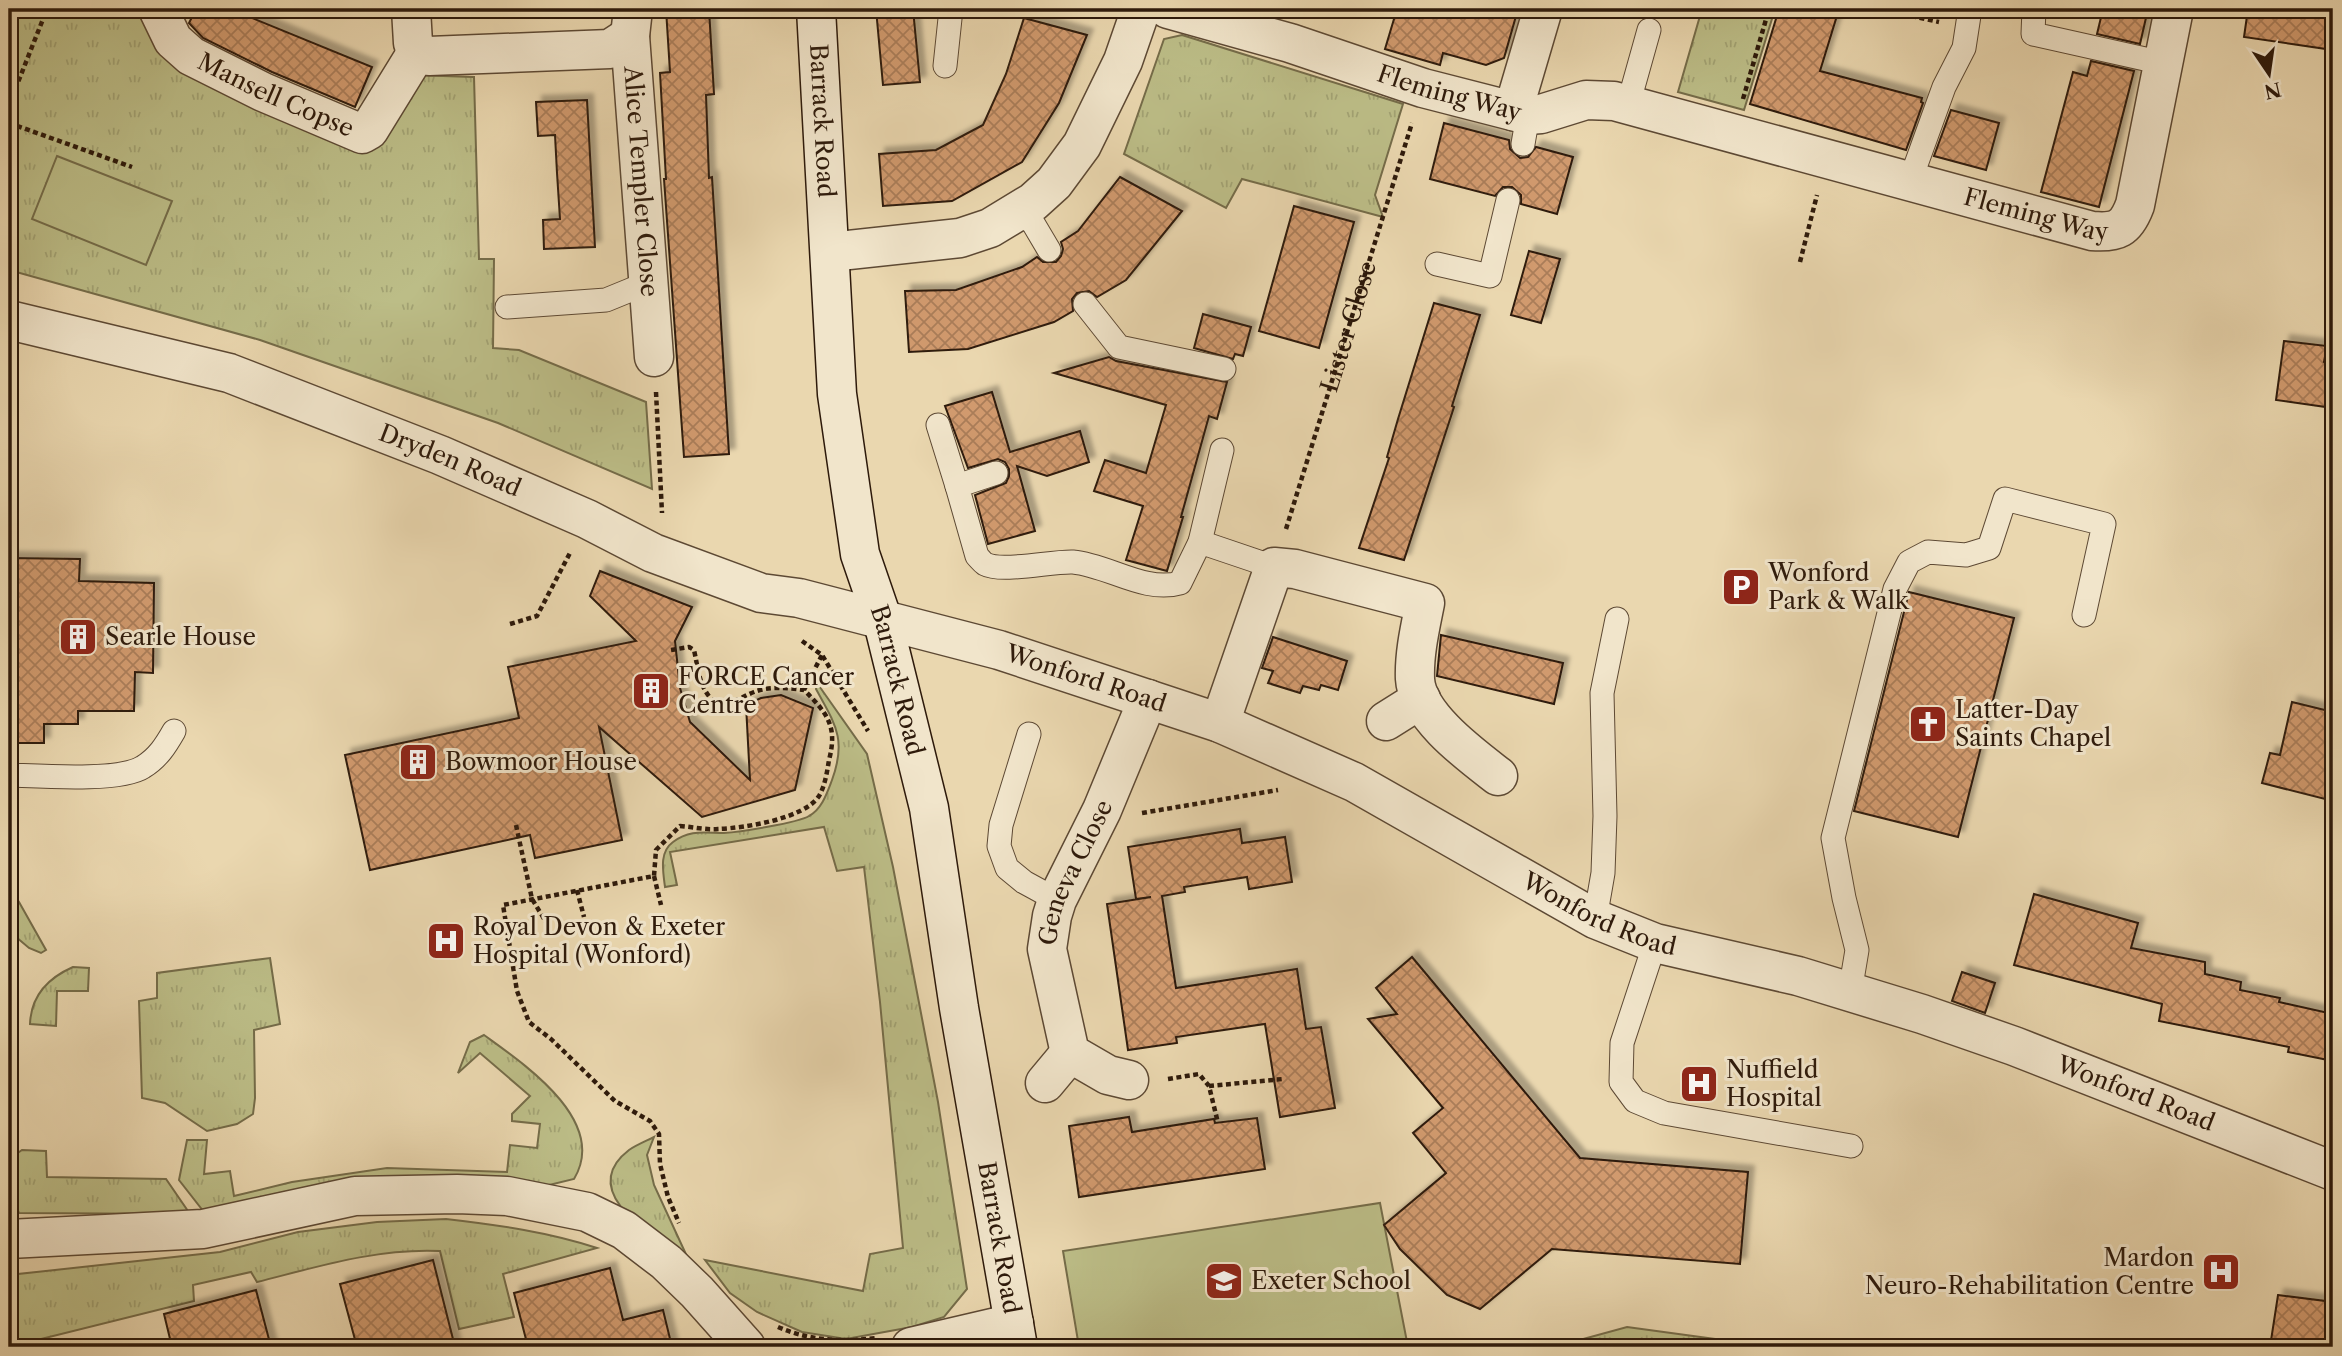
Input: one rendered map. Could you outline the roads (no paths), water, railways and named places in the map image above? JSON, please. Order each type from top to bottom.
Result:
[{"type":"street","name":"Mansell Copse","points":[[158,9],[173,40],[191,57],[263,92],[362,134],[369,130],[417,52]]},
{"type":"street","points":[[411,9],[413,43],[417,52],[429,56],[610,49],[631,22]]},
{"type":"street","name":"Barrack Road","points":[[816,9],[837,394],[860,554],[882,618],[929,808],[959,1007],[1016,1335]]},
{"type":"street","points":[[830,252],[960,239],[990,228],[1018,211],[1054,183],[1082,145],[1123,61],[1140,9]]},
{"type":"street","name":"Fleming Way","points":[[1168,9],[1290,43],[1521,123],[1586,100],[1614,101],[2092,231],[2109,232],[2120,228],[2130,219],[2174,9]]},
{"type":"street","points":[[1521,123],[1542,9]]},
{"type":"street","name":"Alice Templer Close","points":[[631,22],[654,357]]},
{"type":"street","name":"Dryden Road","points":[[9,320],[229,373],[440,455],[587,519],[653,553],[761,593],[799,598],[882,618]]},
{"type":"street","points":[[1220,723],[1274,567],[1294,569],[1425,603],[1418,639],[1415,681],[1421,699],[1456,742],[1498,776]]},
{"type":"street","name":"Wonford Road","points":[[882,618],[999,650],[1220,723],[1354,782],[1595,919],[1655,943],[1798,976],[2014,1046],[2333,1171]]},
{"type":"street","name":"Geneva Close","points":[[1070,1054],[1047,949],[1057,900],[1102,810],[1148,699]]},
{"type":"street","points":[[1386,721],[1421,699]]},
{"type":"street","points":[[1045,1083],[1070,1054],[1108,1075],[1129,1080]]},
{"type":"street","points":[[9,1239],[204,1229],[355,1196],[507,1196],[587,1212],[624,1230],[760,1336]]},
{"type":"street","points":[[895,1343],[1016,1335]]},
{"type":"lane","points":[[945,66],[951,9]]},
{"type":"lane","points":[[2034,9],[2033,34],[2163,63]]},
{"type":"lane","points":[[1910,181],[1944,87],[1964,48],[1968,19]]},
{"type":"lane","points":[[1628,105],[1649,30]]},
{"type":"lane","points":[[1437,264],[1490,275],[1508,200]]},
{"type":"lane","points":[[1018,211],[1033,223],[1049,250]]},
{"type":"lane","points":[[507,307],[606,300],[650,282]]},
{"type":"lane","points":[[1086,304],[1119,347],[1224,369]]},
{"type":"lane","points":[[937,425],[977,556],[985,564],[1002,568],[1071,562],[1097,565],[1144,582],[1169,586],[1180,583],[1199,542],[1222,450]]},
{"type":"lane","points":[[957,486],[996,474]]},
{"type":"lane","points":[[1850,992],[1857,950],[1833,838],[1895,589],[1909,562],[1928,552],[1966,555],[1989,548],[2005,499],[2104,524],[2084,615]]},
{"type":"lane","points":[[1199,542],[1274,567]]},
{"type":"lane","points":[[1595,919],[1603,873],[1605,816],[1602,693],[1617,619]]},
{"type":"lane","points":[[9,775],[109,776],[141,769],[162,752],[174,731]]},
{"type":"lane","points":[[1029,734],[1001,825],[999,846],[1007,868],[1024,882],[1057,900]]},
{"type":"lane","points":[[1655,943],[1622,1043],[1621,1082],[1635,1101],[1664,1113],[1851,1146]]},
{"type":"place","name":"Wonford Park & Walk","points":[[1741,587]]},
{"type":"place","name":"Searle House","points":[[78,637]]},
{"type":"place","name":"FORCE Cancer Centre","points":[[651,691]]},
{"type":"place","name":"Latter-Day Saints Chapel","points":[[1928,724]]},
{"type":"place","name":"Bowmoor House","points":[[418,762]]},
{"type":"place","name":"Royal Devon & Exeter Hospital (Wonford)","points":[[446,941]]},
{"type":"place","name":"Nuffield Hospital","points":[[1699,1084]]},
{"type":"place","name":"Mardon Neuro-Rehabilitation Centre","points":[[2221,1272]]},
{"type":"place","name":"Exeter School","points":[[1224,1281]]}]
